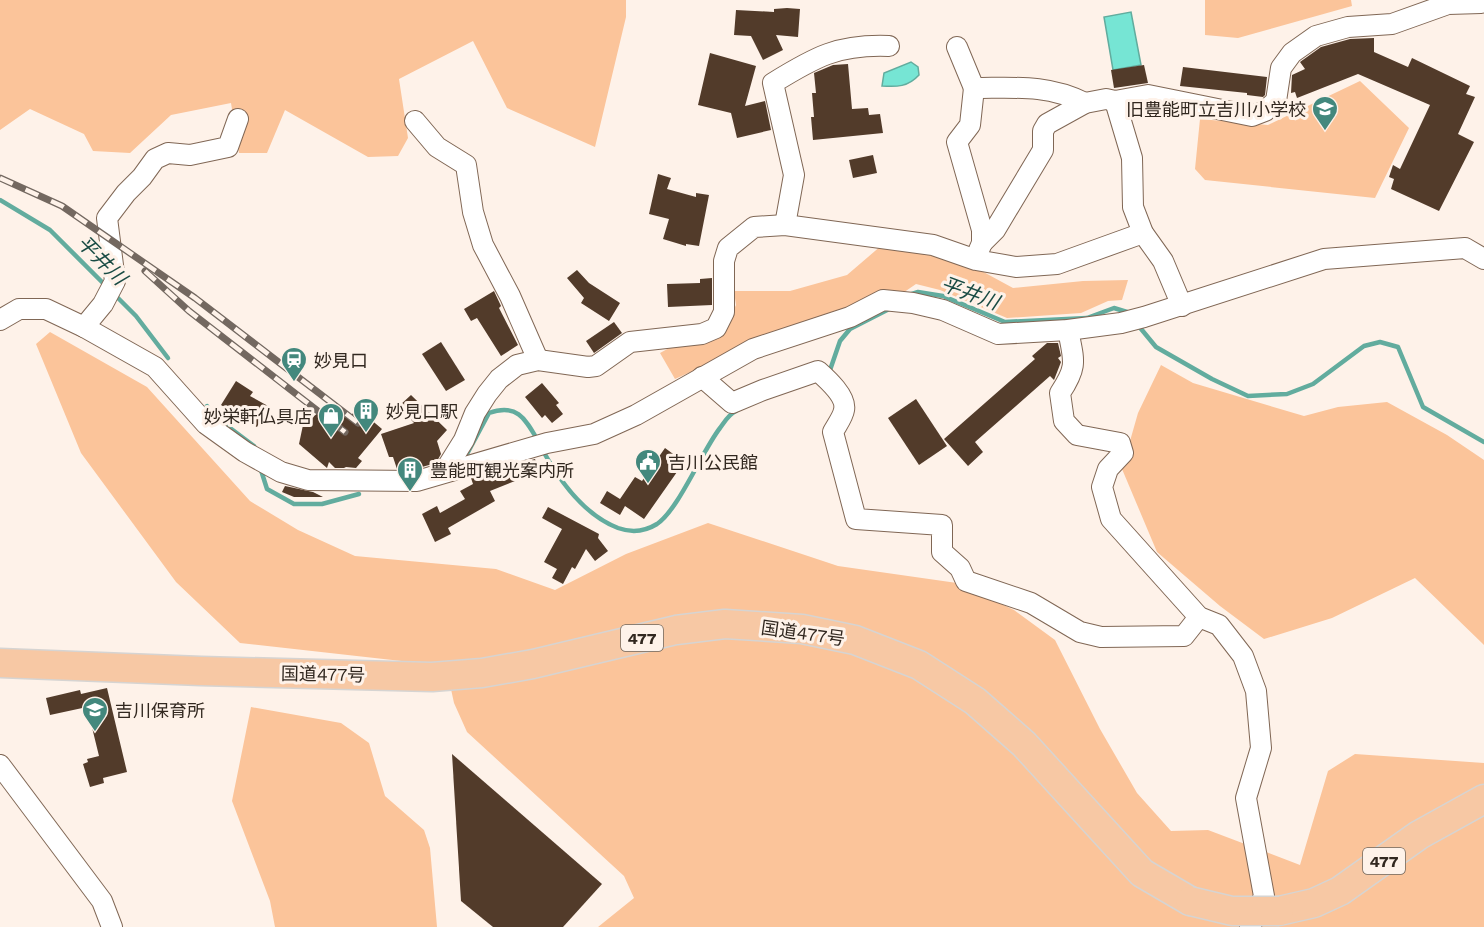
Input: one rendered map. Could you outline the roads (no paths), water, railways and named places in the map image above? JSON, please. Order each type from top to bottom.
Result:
[{"type":"highway","name":"国道477号","points":[[0,663],[432,677],[482,673],[533,664],[676,630],[724,624],[802,629],[855,640],[920,665],[975,701],[1024,744],[1142,873],[1190,901],[1232,911],[1279,911],[1314,903],[1341,891],[1419,835],[1484,799]]},
{"type":"street","points":[[979,251],[995,230],[1043,150],[1043,131],[1047,124],[1085,103],[1148,95],[1252,116],[1265,111],[1276,101],[1281,68],[1292,53],[1316,36],[1348,27],[1392,24],[1448,4],[1484,1]]},
{"type":"street","points":[[785,225],[794,175],[773,83],[803,64],[832,51],[871,45],[890,46]]},
{"type":"street","points":[[957,47],[974,88],[970,125],[957,142],[982,230],[979,251]]},
{"type":"street","points":[[974,88],[1043,88],[1070,95],[1085,103]]},
{"type":"street","points":[[1115,101],[1132,158],[1133,207],[1143,232],[1163,261],[1182,306]]},
{"type":"street","points":[[84,327],[103,304],[115,281],[107,218],[155,159],[168,153],[190,154],[228,147],[238,119]]},
{"type":"street","points":[[415,121],[437,147],[466,165],[473,212],[483,245],[510,296],[538,360]]},
{"type":"street","points":[[444,472],[464,441],[475,412],[499,379],[517,365],[538,360],[588,367],[596,366],[630,342],[702,334],[716,328],[724,312],[724,261],[728,248],[754,227],[785,225],[979,251],[1016,267],[1057,264],[1143,232]]},
{"type":"street","points":[[0,320],[19,309],[46,309],[84,327],[155,368],[206,424],[245,452],[281,472],[308,480],[417,481],[538,446],[594,434],[636,415],[753,349],[850,317],[882,300],[913,303],[943,310],[998,334],[1068,330],[1120,323],[1144,317],[1324,259],[1465,248],[1484,260]]},
{"type":"street","points":[[1068,330],[1074,361],[1072,374],[1060,393],[1064,421],[1077,435],[1120,443],[1123,453],[1108,469],[1102,488],[1111,519],[1199,617],[1218,625],[1243,656],[1256,691],[1261,748],[1246,798],[1264,896],[1251,927]]},
{"type":"street","points":[[702,377],[732,403],[824,377],[843,402],[844,410],[833,432],[856,519],[942,525],[942,552],[960,568],[966,581],[1031,603],[1080,632],[1101,637],[1184,636],[1199,617]]},
{"type":"street","points":[[0,765],[102,901],[112,927]]},
{"type":"water","points":[[1131,12],[1141,65],[1113,70],[1104,17]]},
{"type":"water","points":[[911,62],[918,67],[919,75],[915,79],[902,85],[882,86],[884,73]]},
{"type":"waterway","name":"平井川","points":[[0,200],[50,230],[106,286]]},
{"type":"waterway","name":"平井川","points":[[906,296],[918,292],[943,296],[1005,322],[1087,318],[1114,308],[1130,315]]},
{"type":"waterway","name":"平井川","points":[[114,294],[136,316],[168,358]]},
{"type":"waterway","name":"平井川","points":[[829,373],[840,341],[850,329],[893,307]]},
{"type":"waterway","name":"平井川","points":[[1137,324],[1156,347],[1212,379],[1248,396],[1287,394],[1313,384],[1364,346],[1380,342],[1398,347],[1423,407],[1484,442]]},
{"type":"waterway","name":"平井川","points":[[207,406],[214,416],[254,446],[256,450]]},
{"type":"waterway","name":"平井川","points":[[467,454],[489,413],[498,410],[513,411],[519,414],[537,439]]},
{"type":"waterway","name":"平井川","points":[[542,449],[556,473],[594,515],[618,528],[628,531],[643,530],[657,524],[674,506],[713,438],[727,418],[736,411]]},
{"type":"waterway","name":"平井川","points":[[260,467],[267,489],[294,504],[322,504],[359,494]]},
{"type":"railway","points":[[0,178],[62,206],[195,298],[358,423]]},
{"type":"railway","points":[[145,271],[189,311],[345,432]]},
{"type":"place","name":"旧豊能町立吉川小学校","points":[[1325,132]]},
{"type":"place","name":"妙見口","points":[[294,383]]},
{"type":"place","name":"妙見口駅","points":[[366,434]]},
{"type":"place","name":"妙栄軒仏具店","points":[[331,439]]},
{"type":"place","name":"吉川公民館","points":[[648,485]]},
{"type":"place","name":"豊能町観光案内所","points":[[410,493]]},
{"type":"place","name":"吉川保育所","points":[[95,733]]}]
